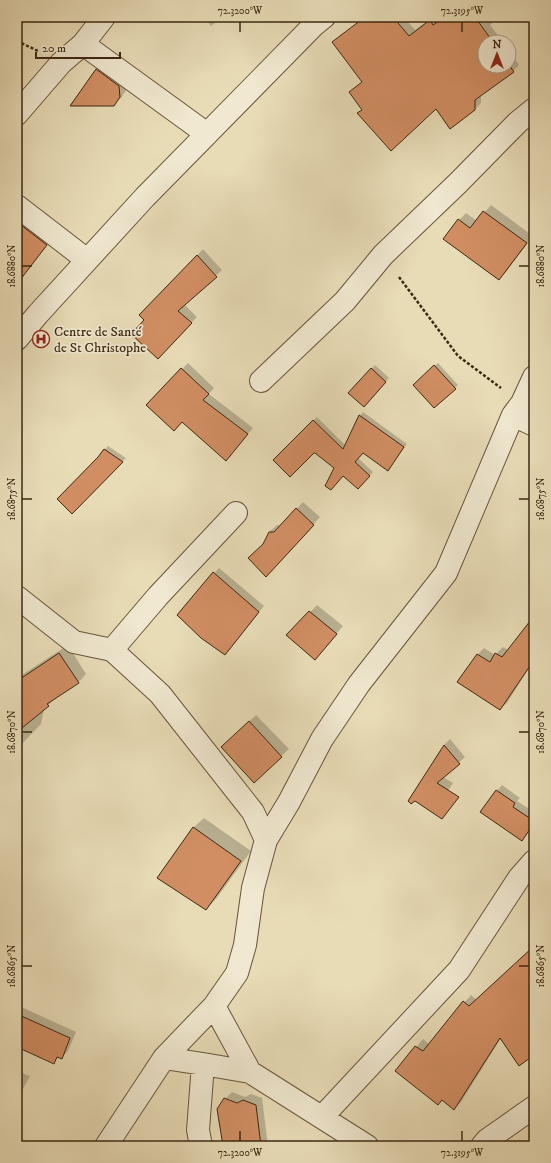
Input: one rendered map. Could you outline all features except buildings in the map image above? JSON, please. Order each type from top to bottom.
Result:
[{"type":"street","points":[[17,114],[61,62],[83,44],[104,17]]},
{"type":"street","points":[[17,340],[38,314],[145,197],[324,17]]},
{"type":"street","points":[[83,44],[207,134]]},
{"type":"street","points":[[261,381],[345,301],[383,255],[458,183],[518,122],[534,109]]},
{"type":"street","points":[[17,206],[87,260]]},
{"type":"street","points":[[106,1146],[164,1058],[214,1006],[237,973],[245,945],[253,888],[266,840],[289,802],[322,739],[359,684],[446,573],[517,409],[534,377]]},
{"type":"street","points":[[517,409],[534,425]]},
{"type":"street","points":[[112,650],[158,596],[236,513]]},
{"type":"street","points":[[17,597],[74,642],[112,650],[160,694],[253,812],[266,840]]},
{"type":"street","points":[[322,1117],[459,970],[520,878],[534,861]]},
{"type":"street","points":[[214,1006],[250,1072]]},
{"type":"street","points":[[164,1058],[250,1072],[367,1146]]},
{"type":"street","points":[[201,1146],[198,1130],[203,1064]]},
{"type":"street","points":[[482,1146],[487,1140],[534,1107]]},
{"type":"path","points":[[383,255],[458,356],[517,409]]},
{"type":"place","name":"Centre de Santé de St Christophe","points":[[41,339]]}]
